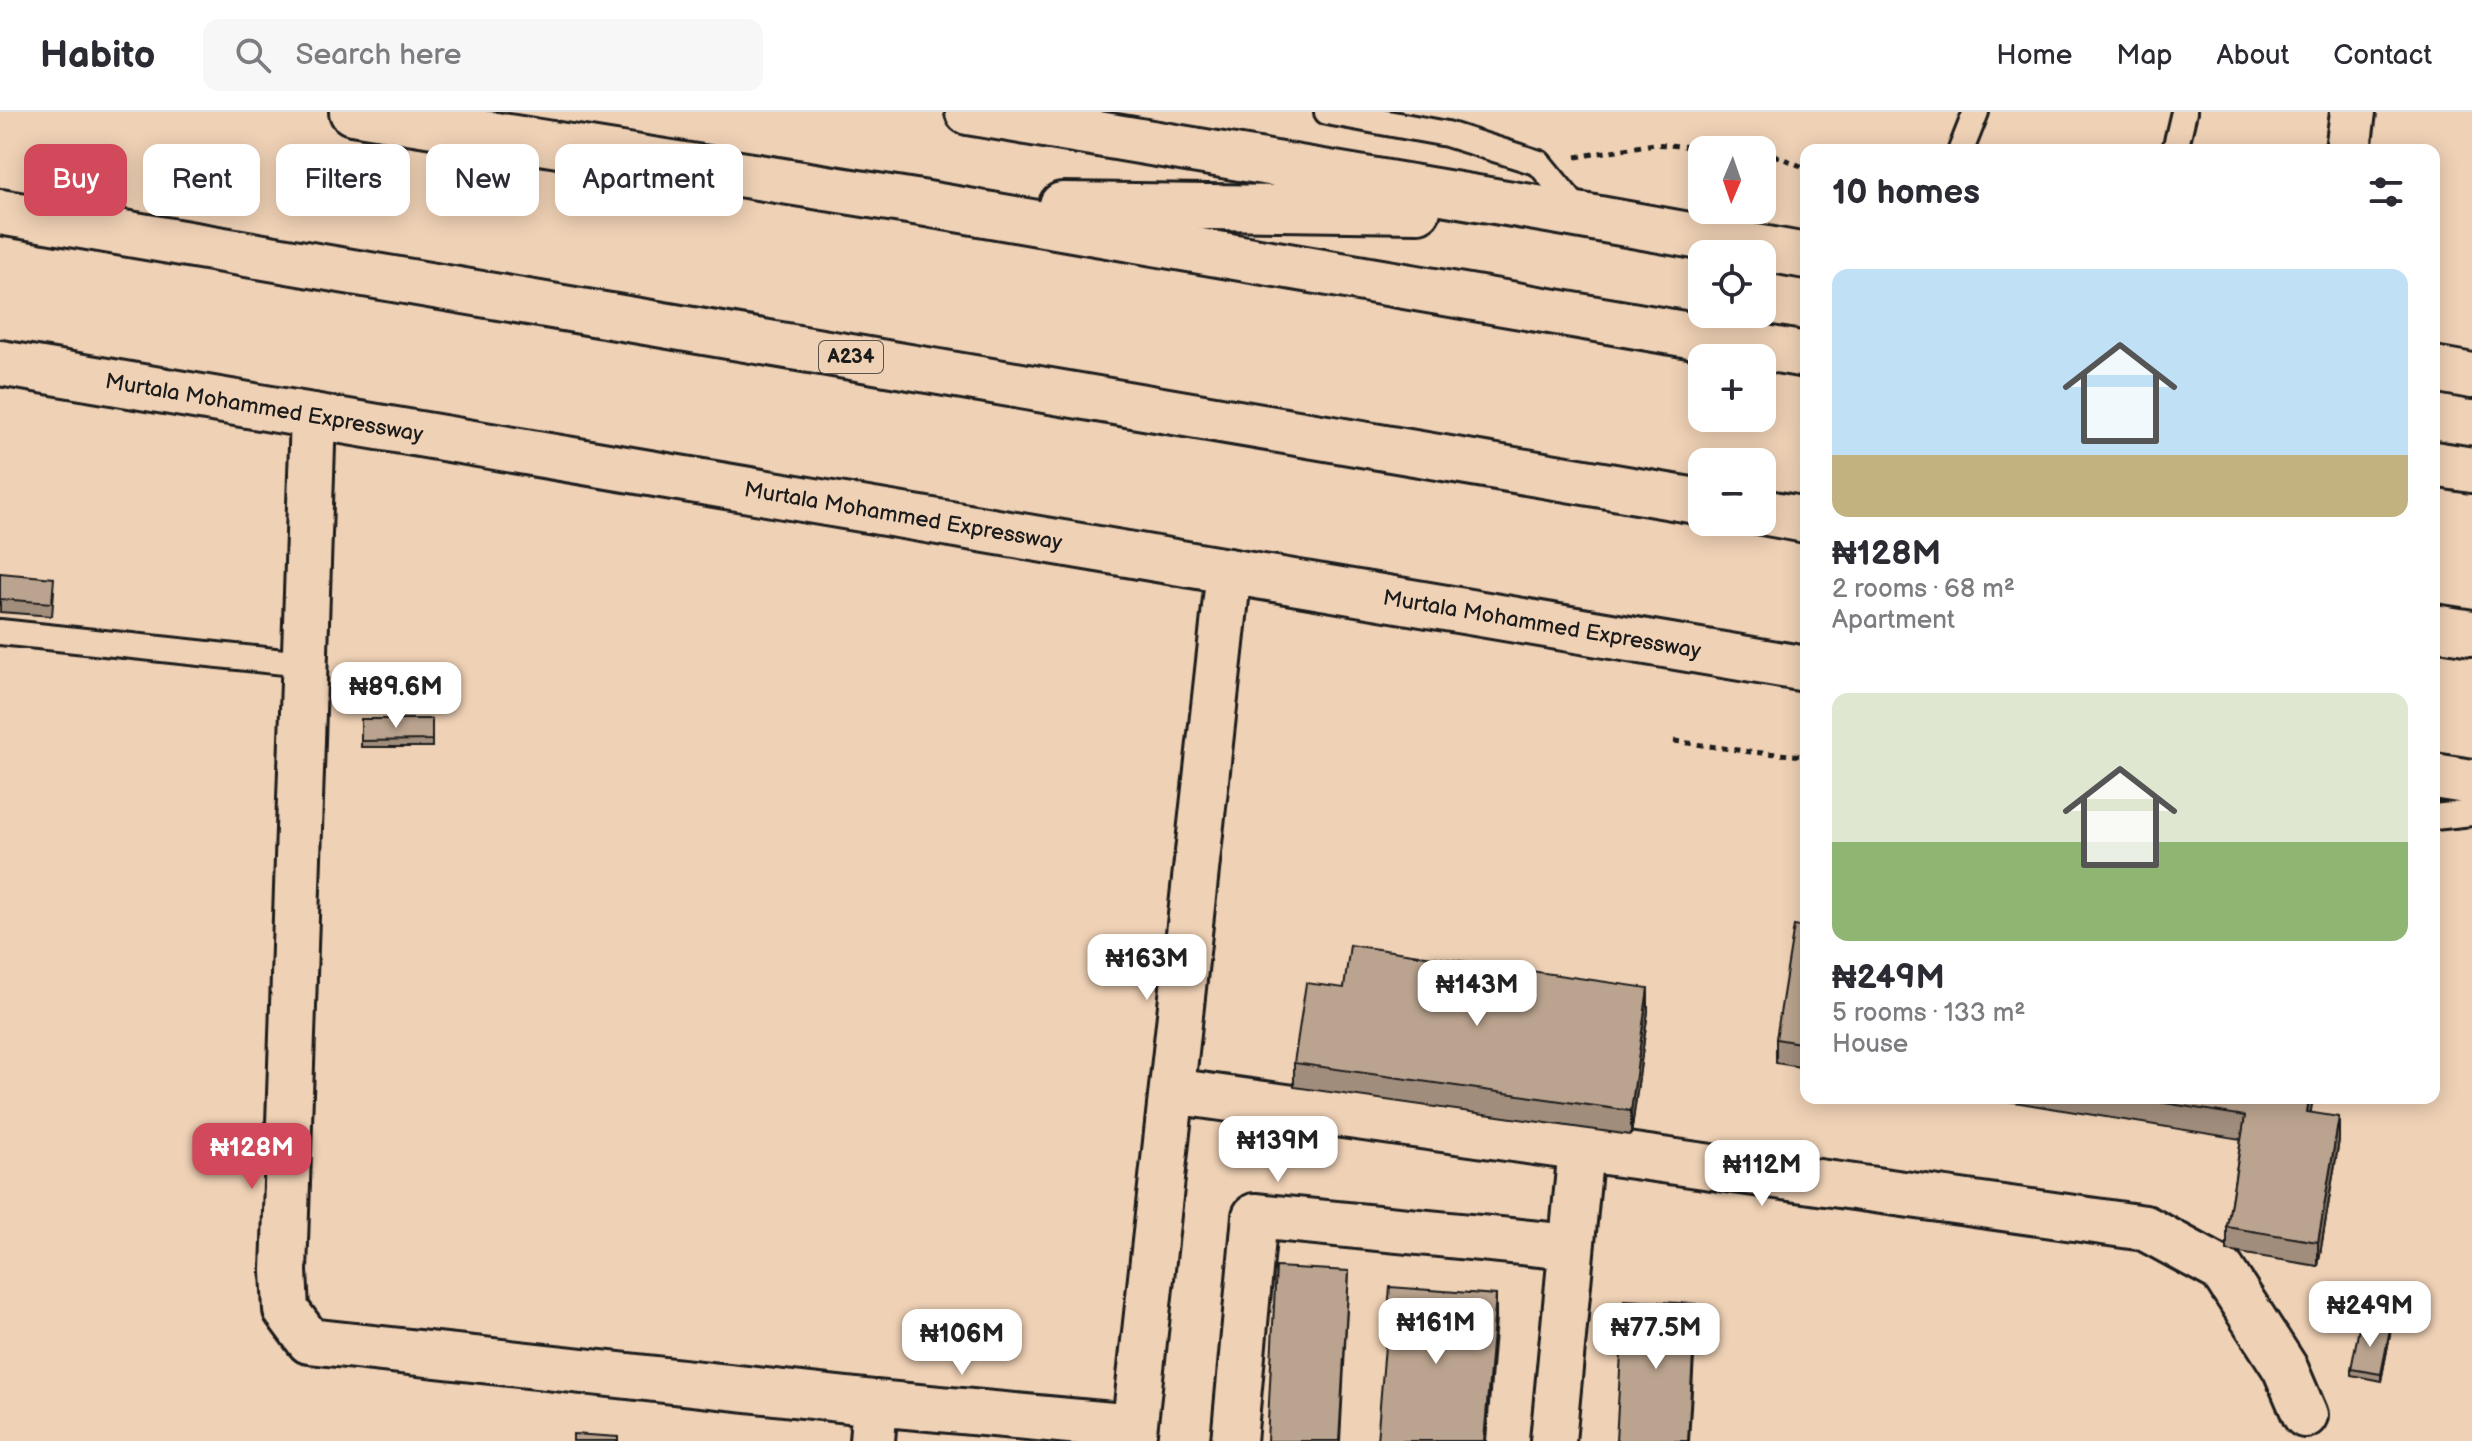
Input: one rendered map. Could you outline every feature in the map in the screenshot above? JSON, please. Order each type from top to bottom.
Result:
[{"type":"main road","points":[[352,112],[927,204],[1800,354]]},
{"type":"main road","points":[[968,112],[1800,255]]},
{"type":"main road","points":[[2349,144],[2353,112]]},
{"type":"main road","points":[[927,204],[1572,214]]},
{"type":"main road","name":"A234","points":[[0,212],[1688,500]]},
{"type":"main road","name":"Murtala Mohammed Expressway","points":[[0,363],[1800,668]]},
{"type":"main road","points":[[2440,370],[2472,376]]},
{"type":"main road","points":[[313,416],[284,1271],[286,1310],[309,1341],[874,1422],[1133,1434],[1229,571]]},
{"type":"main road","points":[[2440,465],[2472,470]]},
{"type":"main road","points":[[1776,515],[1800,519]]},
{"type":"main road","points":[[2440,628],[2472,633]]},
{"type":"main road","points":[[2440,777],[2472,782]]},
{"type":"main road","points":[[1172,1091],[2145,1228],[2222,1270],[2285,1368],[2305,1415]]},
{"type":"main road","points":[[1553,1441],[1581,1148]]},
{"type":"main road","points":[[1234,1441],[1255,1216],[1571,1247]]},
{"type":"lane","points":[[1327,112],[1447,134],[1539,163],[1572,214]]},
{"type":"lane","points":[[1963,144],[1976,112]]},
{"type":"lane","points":[[2176,144],[2184,112]]},
{"type":"lane","points":[[0,632],[303,664]]},
{"type":"lane","points":[[1757,661],[1800,690]]},
{"type":"lane","points":[[2440,816],[2472,813]]},
{"type":"path","points":[[1539,163],[1654,144],[1688,147]]},
{"type":"path","points":[[1776,156],[1800,166]]},
{"type":"path","points":[[1674,741],[1800,756]]},
{"type":"building","points":[[0,573],[54,578],[52,603],[0,599]]},
{"type":"building","points":[[361,719],[432,719],[432,740],[361,741]]},
{"type":"building","points":[[1794,926],[1800,927],[1800,1043],[1776,1039]]},
{"type":"building","points":[[1350,945],[1648,988],[1631,1111],[1294,1063],[1306,983],[1344,988]]},
{"type":"building","points":[[2171,1104],[2308,1104],[2307,1112],[2339,1117],[2318,1242],[2227,1227],[2245,1116]]},
{"type":"building","points":[[1276,1267],[1349,1271],[1339,1441],[1267,1441]]},
{"type":"building","points":[[1390,1287],[1496,1295],[1484,1441],[1377,1441]]},
{"type":"building","points":[[1624,1300],[1696,1304],[1688,1441],[1616,1441]]},
{"type":"building","points":[[2360,1323],[2390,1329],[2381,1374],[2351,1369]]},
{"type":"building","points":[[573,1434],[618,1437],[618,1441],[573,1441]]}]
